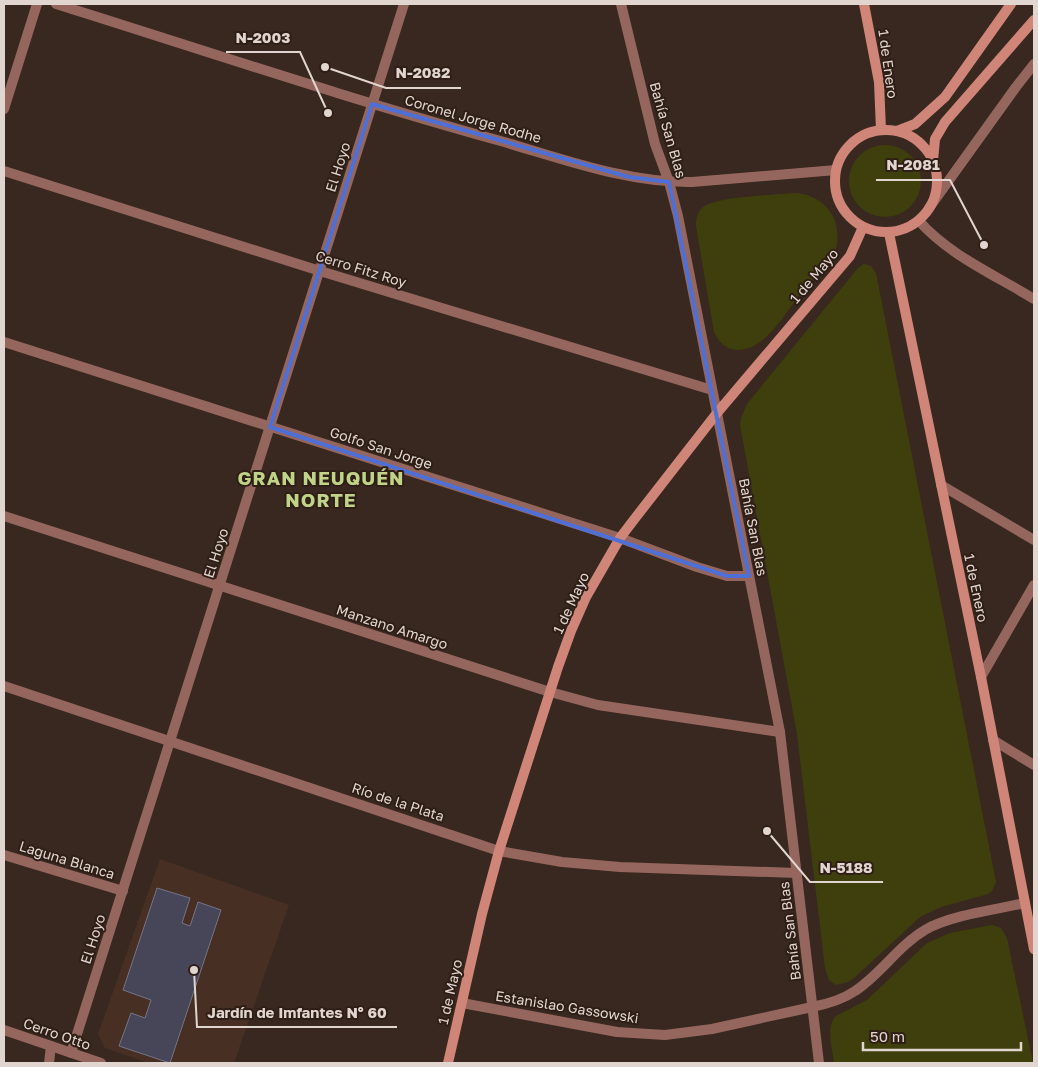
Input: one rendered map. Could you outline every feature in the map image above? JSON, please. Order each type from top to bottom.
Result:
[{"type":"main road","name":"1 de Enero","points":[[864,4],[879,82],[881,130]]},
{"type":"main road","points":[[897,131],[915,124],[945,97],[1011,4]]},
{"type":"main road","points":[[933,162],[935,139],[945,122],[1034,20]]},
{"type":"main road","points":[[881,130],[897,131],[912,137],[925,147],[933,162],[937,177],[936,194],[929,208],[919,221],[905,229],[889,233],[875,232],[854,221],[844,211],[838,199],[835,186],[836,170],[841,155],[852,142],[865,134],[881,130]]},
{"type":"main road","name":"1 de Mayo","points":[[448,1063],[482,914],[499,851],[550,692],[571,631],[586,597],[620,538],[717,413],[850,256],[863,227]]},
{"type":"main road","name":"1 de Enero","points":[[889,233],[981,677],[1034,949]]},
{"type":"street","points":[[4,109],[37,4]]},
{"type":"street","name":"Coronel Jorge Rodhe","points":[[56,4],[406,115],[629,177],[669,182],[836,170]]},
{"type":"street","name":"El Hoyo","points":[[71,1053],[404,4]]},
{"type":"street","name":"Bahía San Blas","points":[[621,4],[655,144],[669,182],[678,216],[780,732],[819,1063]]},
{"type":"street","points":[[929,208],[1034,64]]},
{"type":"street","name":"Cerro Fitz Roy","points":[[4,171],[320,271],[712,390]]},
{"type":"street","points":[[919,221],[934,237],[947,247],[1034,299]]},
{"type":"street","name":"Golfo San Jorge","points":[[4,342],[620,538],[697,567],[727,576],[749,576]]},
{"type":"street","points":[[941,485],[1034,540]]},
{"type":"street","name":"Manzano Amargo","points":[[4,516],[550,692],[598,705],[780,732]]},
{"type":"street","points":[[981,677],[1034,585]]},
{"type":"street","name":"Río de la Plata","points":[[4,686],[499,851],[562,862],[620,867],[797,873]]},
{"type":"street","points":[[993,740],[1034,765]]},
{"type":"street","name":"Laguna Blanca","points":[[4,855],[123,891]]},
{"type":"street","name":"Estanislao Gassowski","points":[[462,1004],[617,1032],[665,1035],[712,1029],[842,999],[867,982],[903,946],[926,929],[952,919],[1025,903]]},
{"type":"street","name":"Cerro Otto","points":[[4,1030],[101,1063]]},
{"type":"street","points":[[49,1063],[51,1046]]},
{"type":"highlighted area","points":[[372,104],[629,177],[669,182],[749,576],[727,576],[270,427]]},
{"type":"shaded area","points":[[885,145],[905,151],[915,161],[921,181],[915,201],[905,211],[885,217],[865,211],[855,201],[849,181],[855,161],[865,151]]},
{"type":"shaded area","points":[[795,193],[815,198],[829,210],[837,228],[836,249],[764,339],[747,349],[737,350],[726,347],[720,342],[714,332],[696,226],[698,214],[702,208],[719,201]]},
{"type":"shaded area","points":[[864,264],[871,266],[876,273],[996,882],[992,891],[988,894],[941,907],[920,917],[854,978],[848,982],[836,985],[829,980],[825,968],[797,734],[740,425],[747,404],[858,268]]},
{"type":"shaded area","points":[[160,859],[289,905],[234,1063],[148,1063],[105,1048],[98,1034]]},
{"type":"shaded area","points":[[992,925],[1001,928],[1007,938],[1033,1063],[834,1063],[830,1032],[836,1016],[867,1000],[927,943],[950,933]]},
{"type":"building","points":[[157,888],[190,898],[182,923],[190,926],[198,902],[221,910],[170,1063],[119,1046],[131,1013],[145,1018],[151,1000],[123,990]]},
{"type":"place","name":"N-2082","points":[[325,67]]},
{"type":"place","name":"N-2003","points":[[328,113]]},
{"type":"place","name":"N-2081","points":[[984,245]]},
{"type":"place","name":"N-5188","points":[[767,831]]},
{"type":"place","name":"Jardín de Imfantes N° 60","points":[[194,970]]},
{"type":"district","name":"GRAN NEUQUÉN NORTE","points":[[321,489]]}]
